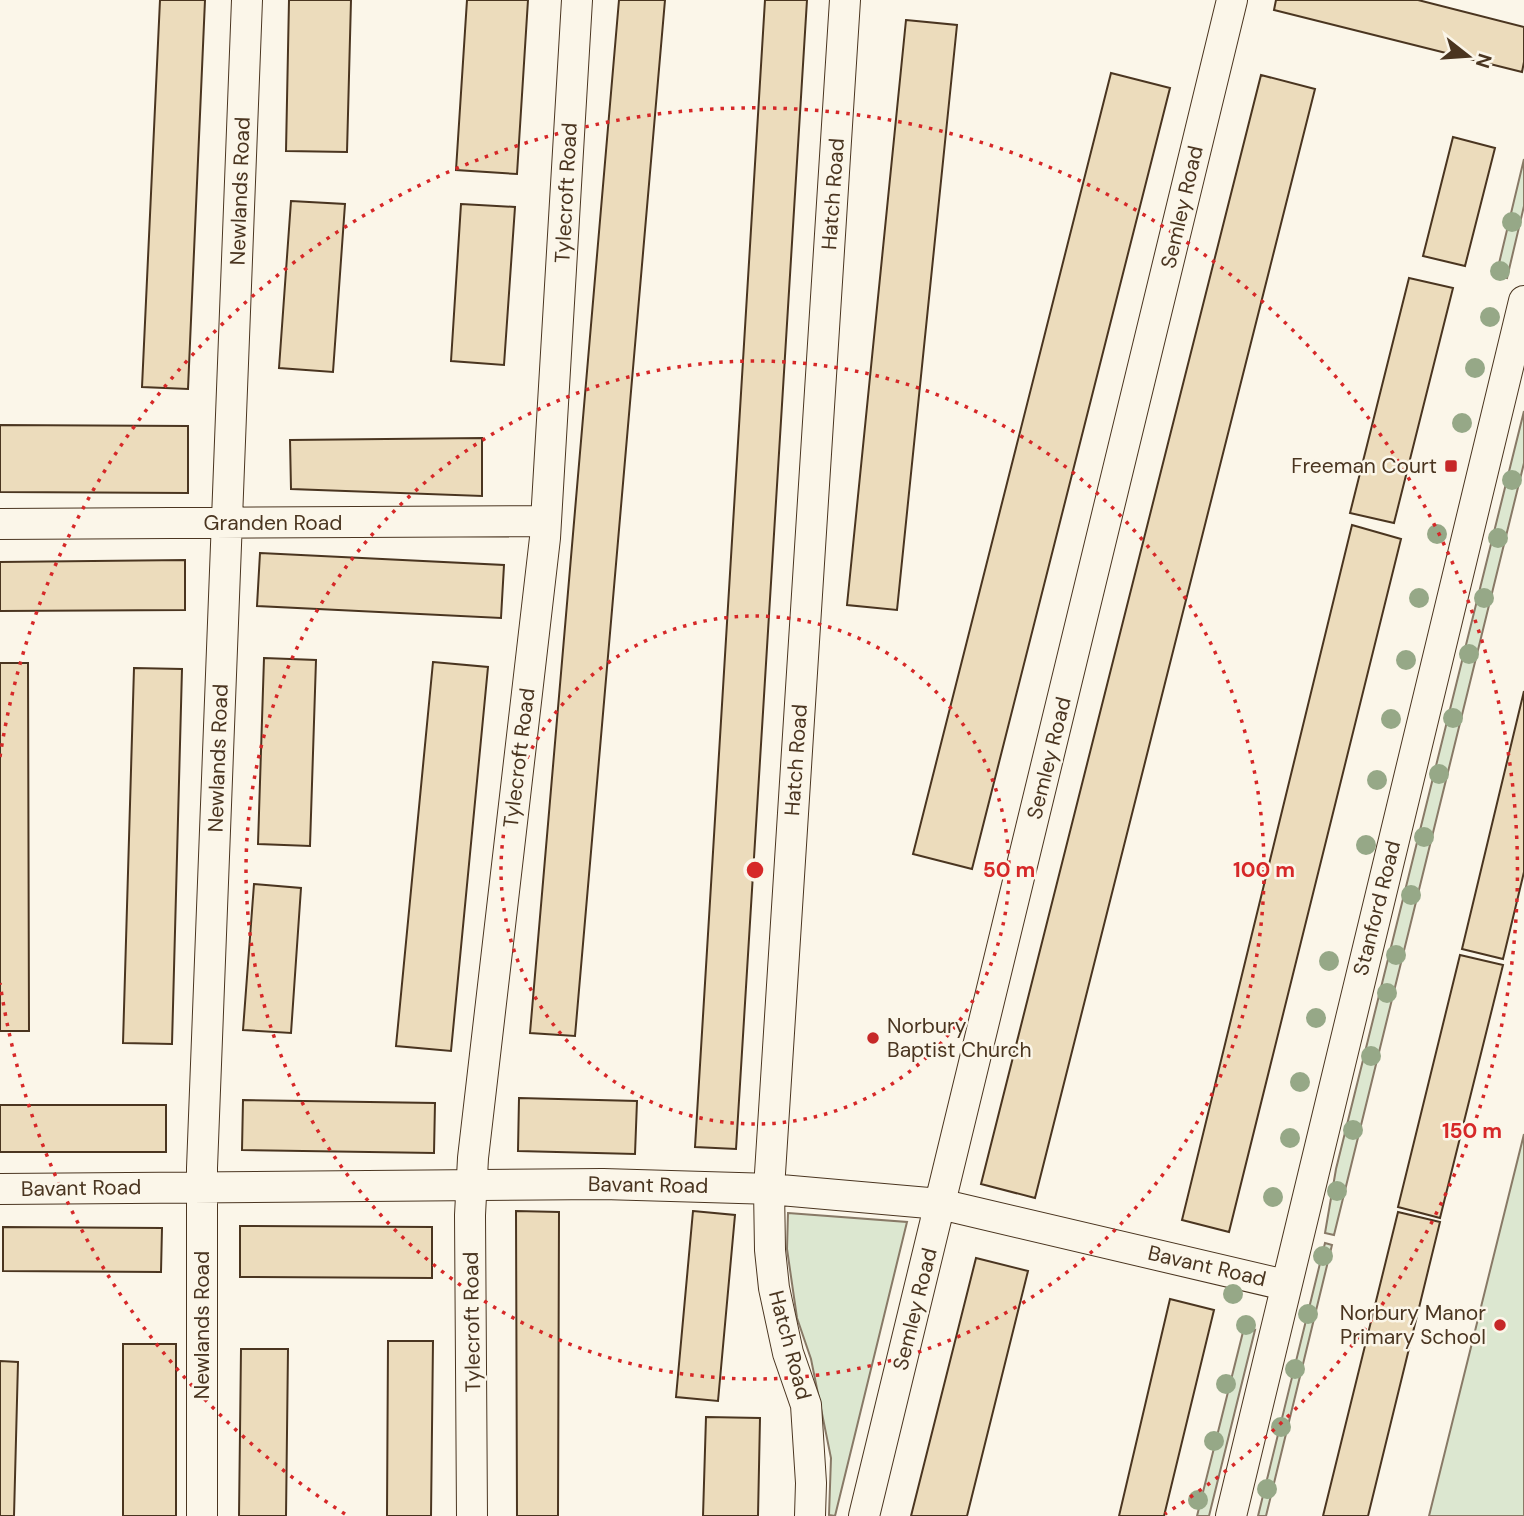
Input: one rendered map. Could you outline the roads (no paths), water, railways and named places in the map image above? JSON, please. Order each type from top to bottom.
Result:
[{"type":"street","name":"Newlands Road","points":[[202,1516],[202,1186],[247,0]]},
{"type":"street","name":"Tylecroft Road","points":[[472,1516],[471,1185],[545,521],[578,0]]},
{"type":"street","name":"Hatch Road","points":[[810,1516],[811,1483],[806,1405],[788,1353],[774,1288],[769,1250],[769,1189],[845,0]]},
{"type":"street","name":"Semley Road","points":[[864,1516],[1232,0]]},
{"type":"street","name":"Stanford Road","points":[[1231,1516],[1524,301]]},
{"type":"street","name":"Granden Road","points":[[0,524],[545,521]]},
{"type":"street","name":"Bavant Road","points":[[0,1189],[678,1184],[769,1189],[940,1204],[1285,1285]]},
{"type":"place","name":"Freeman Court","points":[[1451,466]]},
{"type":"place","name":"Norbury Baptist Church","points":[[873,1038]]},
{"type":"place","name":"Norbury Manor Primary School","points":[[1500,1325]]}]
